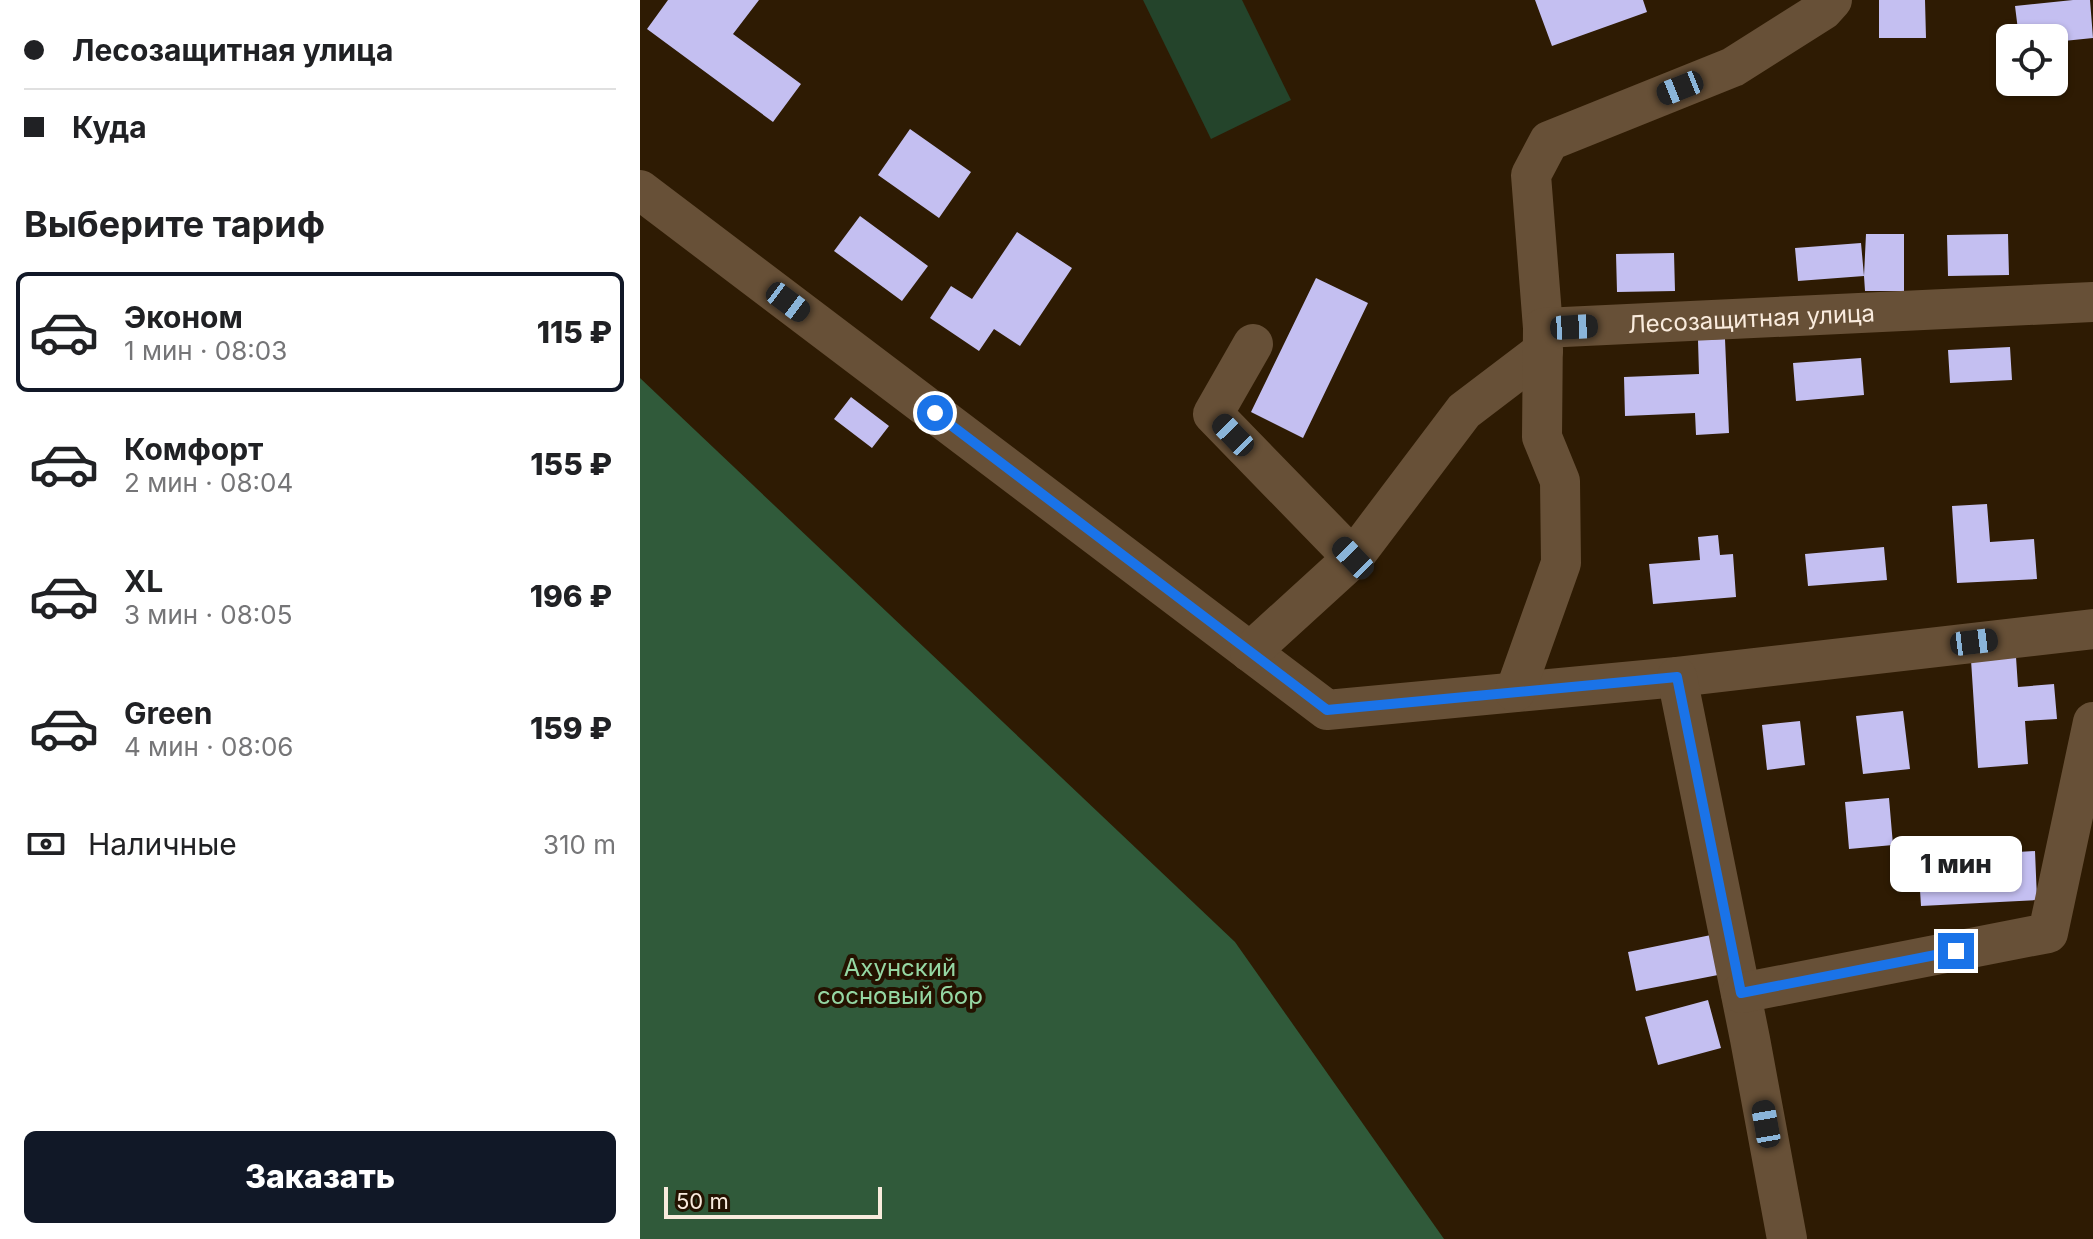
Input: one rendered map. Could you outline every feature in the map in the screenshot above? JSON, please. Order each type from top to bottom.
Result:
[{"type":"street","points":[[1515,692],[1561,563],[1560,481],[1542,437],[1543,339],[1531,175],[1549,141],[1733,67],[1823,10],[1832,0]]},
{"type":"street","points":[[640,190],[1327,710],[1677,677],[2093,629]]},
{"type":"street","name":"Лесозащитная улица","points":[[1543,339],[2093,302]]},
{"type":"street","points":[[1250,652],[1353,558],[1464,411],[1543,339]]},
{"type":"street","points":[[1253,344],[1213,414],[1353,558]]},
{"type":"street","points":[[1677,677],[1787,1239]]},
{"type":"street","points":[[1741,993],[2048,933],[2093,722]]},
{"type":"green space","points":[[1143,0],[1242,0],[1291,100],[1211,139]]},
{"type":"green space","name":"Ахунский сосновый бор","points":[[640,378],[1235,942],[1444,1239],[640,1239]]},
{"type":"building","points":[[668,0],[759,0],[733,34],[801,84],[773,122],[647,29]]},
{"type":"building","points":[[1535,0],[1643,0],[1647,12],[1552,46]]},
{"type":"building","points":[[1879,0],[1925,0],[1926,38],[1879,38]]},
{"type":"building","points":[[2090,0],[2093,38],[2068,41],[2068,24],[2017,24],[2015,6]]},
{"type":"building","points":[[910,129],[971,172],[939,218],[878,175]]},
{"type":"building","points":[[860,216],[928,266],[902,301],[834,251]]},
{"type":"building","points":[[1017,232],[1072,268],[1020,346],[994,329],[979,351],[930,318],[951,286],[972,299]]},
{"type":"building","points":[[1866,234],[1904,234],[1904,291],[1865,291]]},
{"type":"building","points":[[2008,234],[2009,275],[1948,276],[1947,235]]},
{"type":"building","points":[[1861,243],[1864,276],[1798,281],[1795,248]]},
{"type":"building","points":[[1674,253],[1675,291],[1617,292],[1616,254]]},
{"type":"building","points":[[1316,278],[1368,303],[1303,438],[1251,412]]},
{"type":"building","points":[[1725,339],[1729,433],[1696,435],[1695,413],[1625,416],[1624,377],[1699,374],[1698,340]]},
{"type":"building","points":[[2010,347],[2012,380],[1950,383],[1948,350]]},
{"type":"building","points":[[1861,358],[1864,395],[1796,401],[1793,363]]},
{"type":"building","points":[[851,397],[889,426],[872,448],[834,419]]},
{"type":"building","points":[[1987,504],[1990,542],[2034,539],[2037,579],[1957,583],[1952,506]]},
{"type":"building","points":[[1718,535],[1720,555],[1733,554],[1736,597],[1653,604],[1649,564],[1700,560],[1698,537]]},
{"type":"building","points":[[1884,547],[1887,580],[1808,586],[1805,554]]},
{"type":"building","points":[[2016,657],[2018,687],[2054,684],[2057,719],[2025,721],[2028,764],[1978,768],[1971,660]]},
{"type":"building","points":[[1903,711],[1910,769],[1863,774],[1856,716]]},
{"type":"building","points":[[1800,721],[1805,765],[1767,770],[1762,725]]},
{"type":"building","points":[[1889,798],[1893,845],[1849,849],[1845,802]]},
{"type":"building","points":[[2035,851],[2037,900],[1921,906],[1918,858]]},
{"type":"building","points":[[1711,935],[1718,975],[1636,991],[1628,952]]},
{"type":"building","points":[[1708,1000],[1721,1048],[1658,1065],[1645,1017]]},
{"type":"route","points":[[935,413],[1327,710],[1677,677],[1741,993],[1956,951]]}]
